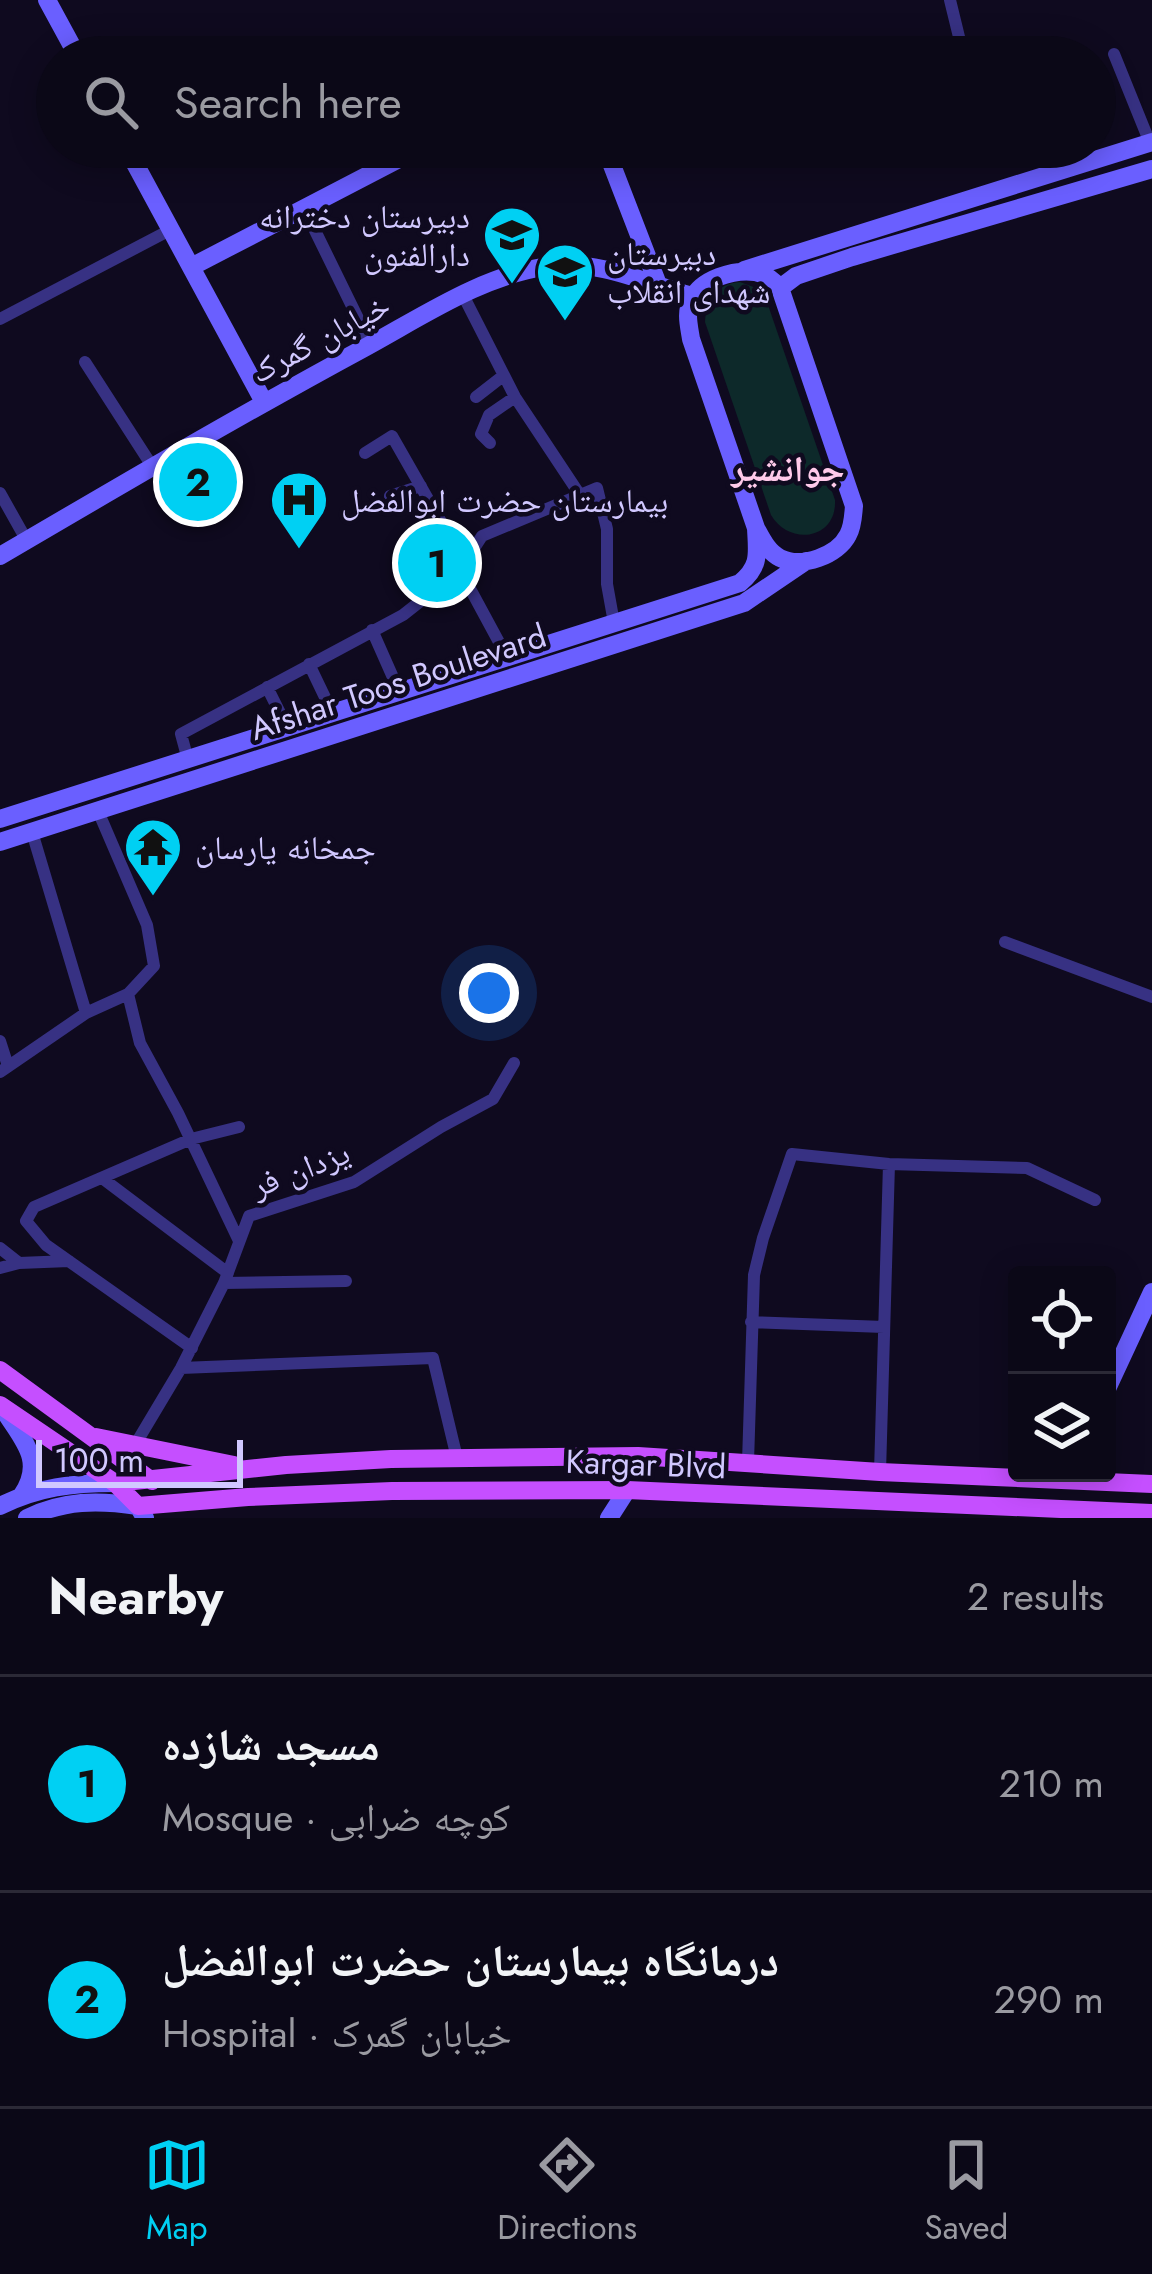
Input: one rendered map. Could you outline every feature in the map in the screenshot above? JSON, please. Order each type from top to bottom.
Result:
[{"type":"main road","points":[[47,0],[67,36]]},
{"type":"main road","points":[[1116,154],[1151,143]]},
{"type":"main road","points":[[137,168],[264,402]]},
{"type":"main road","points":[[190,267],[381,168]]},
{"type":"main road","points":[[613,168],[659,286]]},
{"type":"main road","points":[[806,562],[781,559],[756,528],[691,339],[687,315],[692,296],[718,278],[1071,168]]},
{"type":"main road","points":[[735,273],[757,272],[780,288],[796,275],[852,257],[1152,170]]},
{"type":"main road","name":"خیابان گمرک","points":[[0,556],[264,402],[463,295],[514,275],[552,266],[599,268],[692,296]]},
{"type":"main road","name":"Afshar Toos Boulevard","points":[[0,842],[744,603],[806,562],[835,551],[847,538],[854,506],[780,288]]},
{"type":"main road","name":"Afshar Toos Boulevard","points":[[0,819],[740,583],[752,573],[757,559],[756,528]]},
{"type":"main road","points":[[1115,1374],[1150,1304]]},
{"type":"main road","points":[[0,1370],[151,1479],[170,1512]]},
{"type":"main road","points":[[1,1406],[115,1483],[141,1512]]},
{"type":"main road","points":[[1,1406],[34,1464],[32,1480],[22,1495]]},
{"type":"main road","points":[[88,1435],[250,1469]]},
{"type":"main road","name":"Kargar Blvd","points":[[115,1483],[391,1459],[638,1456],[1008,1475]]},
{"type":"main road","points":[[391,1459],[392,1492]]},
{"type":"main road","name":"Kargar Blvd","points":[[1116,1479],[1152,1484]]},
{"type":"main road","points":[[0,1506],[22,1495],[74,1483],[115,1483]]},
{"type":"main road","points":[[610,1516],[628,1490]]},
{"type":"main road","name":"Kargar Blvd","points":[[141,1512],[170,1512],[219,1499],[628,1490],[1086,1514],[1152,1513]]},
{"type":"main road","points":[[27,1518],[82,1502],[141,1512]]},
{"type":"street","points":[[950,0],[959,36]]},
{"type":"street","points":[[1116,59],[1151,143]]},
{"type":"street","points":[[304,208],[370,345]]},
{"type":"street","points":[[0,319],[170,230]]},
{"type":"street","points":[[463,295],[514,398],[580,495]]},
{"type":"street","points":[[86,362],[152,466]]},
{"type":"street","points":[[476,397],[503,376]]},
{"type":"street","points":[[490,443],[481,434],[489,415],[514,398]]},
{"type":"street","points":[[365,453],[392,436],[507,657]]},
{"type":"street","points":[[390,496],[421,486]]},
{"type":"street","points":[[188,760],[181,734],[403,616],[462,567],[482,536],[597,488],[607,529],[607,584],[614,623]]},
{"type":"street","points":[[0,493],[27,541]]},
{"type":"street","points":[[372,630],[399,691]]},
{"type":"street","points":[[309,664],[332,712]]},
{"type":"street","points":[[267,687],[287,727]]},
{"type":"street","points":[[0,1041],[4,1069],[86,1013],[128,994],[154,967],[147,925],[98,811]]},
{"type":"street","points":[[32,832],[86,1013]]},
{"type":"street","points":[[1005,942],[1152,997]]},
{"type":"street","points":[[128,994],[140,1043],[239,1241]]},
{"type":"street","name":"یزدان فر","points":[[135,1445],[182,1368],[226,1278],[249,1216],[354,1183],[493,1099],[514,1063]]},
{"type":"street","points":[[191,1348],[46,1245],[26,1221],[34,1207],[191,1139],[238,1127]]},
{"type":"street","points":[[748,1462],[754,1275],[792,1154],[889,1164],[1027,1168],[1095,1201]]},
{"type":"street","points":[[880,1472],[889,1164]]},
{"type":"street","points":[[102,1178],[226,1278],[346,1281]]},
{"type":"street","points":[[0,1248],[19,1263]]},
{"type":"street","points":[[0,1268],[69,1261]]},
{"type":"street","points":[[751,1322],[884,1327]]},
{"type":"street","points":[[182,1368],[433,1358],[458,1458]]},
{"type":"green space","points":[[740,282],[756,288],[768,305],[835,500],[829,523],[811,534],[789,532],[771,515],[705,322],[714,294]]},
{"type":"place","name":"دبیرستان دخترانه دارالفنون","points":[[512,286]]},
{"type":"place","name":"دبیرستان شهدای انقلاب","points":[[565,323]]},
{"type":"place","name":"درمانگاه بیمارستان حضرت ابوالفضل","points":[[198,482]]},
{"type":"place","name":"بیمارستان حضرت ابوالفضل","points":[[299,551]]},
{"type":"place","name":"مسجد شازده","points":[[437,563]]},
{"type":"place","name":"جمخانه یارسان","points":[[153,898]]},
{"type":"district","name":"جوانشیر","points":[[788,468]]}]
